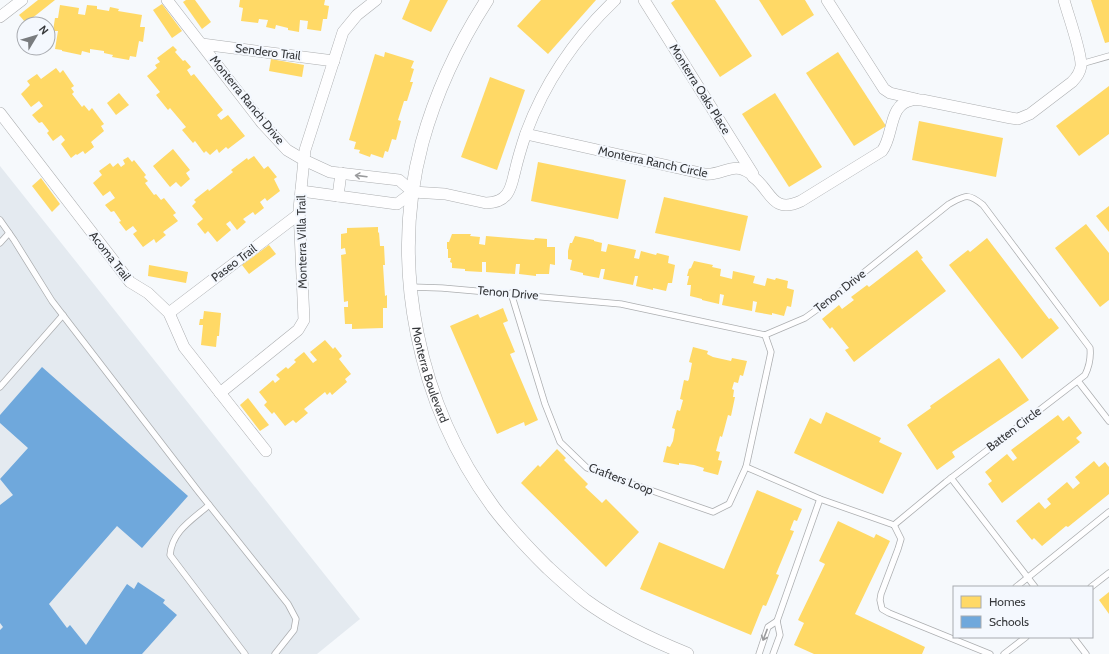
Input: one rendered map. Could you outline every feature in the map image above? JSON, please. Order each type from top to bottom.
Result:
[{"type":"street","points":[[0,17],[22,0]]},
{"type":"street","name":"Monterra Ranch Drive","points":[[167,0],[262,123],[288,150],[304,160],[330,172],[399,180],[413,192]]},
{"type":"street","name":"Monterra Villa Trail","points":[[220,393],[298,330],[304,320],[299,214],[306,146],[343,32],[357,15],[376,0]]},
{"type":"street","name":"Monterra Boulevard","points":[[487,0],[460,45],[438,94],[422,145],[413,192],[410,224],[411,287],[417,335],[433,394],[460,453],[494,507],[509,527],[531,551],[586,601],[659,643],[687,654]]},
{"type":"street","points":[[301,191],[397,204],[413,192],[445,194],[486,203],[492,203],[499,200],[506,195],[510,188],[526,134],[536,108],[559,66],[587,28],[615,0]]},
{"type":"street","name":"Monterra Oaks Place","points":[[644,0],[756,179]]},
{"type":"street","points":[[827,0],[884,89],[894,94],[922,100]]},
{"type":"street","points":[[1064,0],[1081,64]]},
{"type":"street","name":"Sendero Trail","points":[[202,44],[334,61]]},
{"type":"street","name":"Monterra Ranch Circle","points":[[526,134],[705,174],[714,174],[730,168],[740,168],[748,171],[772,199],[776,202],[787,205],[801,201],[882,151],[887,144],[898,109],[908,101],[922,100],[1018,119],[1030,114],[1072,82],[1078,76],[1081,64]]},
{"type":"street","name":"Acoma Trail","points":[[0,113],[130,282],[148,294],[169,313],[184,347],[266,451]]},
{"type":"street","points":[[338,196],[341,173]]},
{"type":"street","name":"Paseo Trail","points":[[169,313],[299,214]]},
{"type":"lane","points":[[1081,64],[1109,56]]},
{"type":"lane","name":"Tenon Drive","points":[[411,287],[511,293],[621,304],[765,335],[805,318],[826,303],[949,204],[963,197],[973,197],[983,205],[1090,348],[1090,365],[1085,375],[1078,381]]},
{"type":"lane","points":[[0,220],[63,315],[288,604],[296,619],[294,630],[275,654]]},
{"type":"lane","points":[[0,243],[9,233]]},
{"type":"lane","name":"Crafters Loop","points":[[511,293],[545,404],[560,442],[587,468],[714,512],[729,504],[746,467],[771,352],[765,335]]},
{"type":"lane","points":[[0,387],[63,315]]},
{"type":"lane","points":[[1078,381],[1109,421]]},
{"type":"lane","name":"Batten Circle","points":[[894,525],[951,478],[1078,381]]},
{"type":"lane","points":[[746,467],[820,499],[894,525],[900,539],[898,549],[881,594],[880,600],[882,609],[889,614],[952,636]]},
{"type":"lane","points":[[951,478],[1034,586]]},
{"type":"lane","points":[[773,654],[780,635],[777,621],[820,499]]},
{"type":"lane","points":[[210,505],[182,528],[171,544],[170,555],[245,654]]},
{"type":"lane","points":[[1017,586],[1109,512]]},
{"type":"lane","points":[[1092,586],[1109,573]]},
{"type":"lane","points":[[758,654],[768,627],[777,621]]},
{"type":"lane","points":[[956,638],[990,654]]},
{"type":"lane","points":[[1004,654],[1025,638]]},
{"type":"lane","points":[[1074,638],[1086,654]]},
{"type":"shaded area","points":[[0,166],[360,619],[317,654],[0,654]]},
{"type":"building: Homes","points":[[38,0],[55,0],[35,16],[19,15]]},
{"type":"building: Homes","points":[[186,0],[195,0],[211,22],[202,29],[183,2]]},
{"type":"building: Homes","points":[[240,0],[325,0],[324,5],[329,6],[327,19],[323,19],[321,31],[307,29],[308,21],[300,20],[299,32],[288,30],[288,28],[276,25],[275,29],[266,27],[268,20],[259,19],[258,23],[241,21],[243,8],[239,7]]},
{"type":"building: Homes","points":[[410,0],[448,0],[431,32],[402,19]]},
{"type":"building: Homes","points":[[541,0],[596,0],[548,54],[517,26]]},
{"type":"building: Homes","points":[[675,0],[715,0],[752,56],[720,77],[671,3]]},
{"type":"building: Homes","points":[[759,0],[805,0],[814,15],[782,36]]},
{"type":"building: Homes","points":[[1091,0],[1109,0],[1109,42],[1105,43]]},
{"type":"building: Homes","points":[[162,4],[182,31],[172,38],[153,10]]},
{"type":"building: Homes","points":[[60,5],[79,8],[78,14],[85,15],[87,5],[97,6],[97,9],[109,11],[110,7],[119,9],[118,11],[142,15],[140,27],[145,27],[143,42],[139,41],[136,57],[130,56],[129,60],[112,57],[113,55],[104,53],[104,51],[90,49],[90,53],[82,51],[81,55],[62,51],[56,49],[58,31],[56,31],[56,18],[58,18]]},
{"type":"building: Homes","points":[[173,46],[177,50],[175,52],[191,67],[187,70],[191,76],[194,74],[223,110],[217,115],[221,120],[228,115],[245,136],[228,149],[226,147],[219,153],[217,149],[210,155],[206,151],[204,153],[195,141],[193,143],[182,130],[186,127],[170,108],[168,110],[156,95],[160,92],[147,76],[157,68],[155,65],[160,62],[157,58]]},
{"type":"building: Homes","points":[[385,52],[414,61],[411,68],[414,69],[410,82],[413,82],[407,101],[404,101],[398,120],[401,121],[396,140],[392,139],[388,152],[385,151],[383,158],[371,154],[370,157],[359,153],[360,150],[354,149],[356,142],[349,140],[375,54],[384,57]]},
{"type":"building: Homes","points":[[838,52],[886,126],[854,146],[806,73]]},
{"type":"building: Homes","points":[[271,59],[304,65],[302,77],[269,71]]},
{"type":"building: Homes","points":[[56,68],[60,73],[63,70],[74,86],[71,88],[74,92],[72,94],[82,107],[84,105],[89,111],[92,108],[104,124],[101,126],[104,131],[91,142],[94,147],[85,154],[83,151],[71,158],[61,144],[65,140],[61,135],[53,141],[47,133],[49,131],[42,122],[39,123],[32,115],[43,106],[39,101],[31,107],[21,94],[30,85],[27,81],[37,74],[41,79]]},
{"type":"building: Homes","points":[[490,77],[525,90],[497,170],[461,157]]},
{"type":"building: Homes","points":[[1109,86],[1109,134],[1079,156],[1056,126]]},
{"type":"building: Homes","points":[[119,93],[129,105],[116,115],[107,103]]},
{"type":"building: Homes","points":[[775,93],[822,167],[789,187],[742,114]]},
{"type":"building: Homes","points":[[919,121],[1003,138],[996,177],[912,160]]},
{"type":"building: Homes","points":[[173,149],[190,170],[186,173],[190,179],[181,187],[176,182],[170,187],[153,166]]},
{"type":"building: Homes","points":[[254,156],[264,169],[268,166],[277,177],[274,179],[280,191],[267,201],[265,198],[260,202],[264,208],[255,215],[253,212],[243,219],[246,222],[237,230],[230,221],[226,224],[231,230],[217,242],[208,231],[205,234],[197,224],[203,219],[192,206],[196,202],[194,200],[208,189],[209,191],[233,172],[231,170],[247,158],[248,160]]},
{"type":"building: Homes","points":[[128,157],[132,162],[134,160],[146,175],[144,177],[148,181],[145,183],[154,195],[156,194],[161,200],[164,198],[176,213],[173,215],[178,221],[163,232],[166,235],[156,243],[154,239],[143,247],[133,234],[137,231],[133,226],[126,231],[119,222],[121,221],[114,211],[111,212],[105,205],[115,198],[110,191],[103,196],[93,183],[102,175],[99,171],[110,163],[113,167],[118,163],[121,167],[125,164],[123,160]]},
{"type":"building: Homes","points":[[538,162],[626,180],[618,219],[531,201]]},
{"type":"building: Homes","points":[[41,178],[60,204],[52,212],[32,186]]},
{"type":"building: Homes","points":[[664,197],[748,216],[740,251],[655,233]]},
{"type":"building: Homes","points":[[1109,206],[1109,232],[1096,216]]},
{"type":"building: Homes","points":[[1086,224],[1109,253],[1109,300],[1100,307],[1055,248]]},
{"type":"building: Homes","points":[[378,227],[380,246],[384,246],[385,265],[383,265],[385,296],[387,295],[387,308],[383,308],[383,328],[352,329],[352,324],[345,324],[344,307],[348,307],[348,301],[344,302],[341,255],[346,254],[345,248],[341,249],[341,234],[347,233],[347,228]]},
{"type":"building: Homes","points":[[452,234],[471,234],[470,236],[480,237],[479,244],[485,245],[486,236],[534,240],[535,238],[547,239],[547,247],[555,247],[555,265],[550,264],[549,274],[536,274],[536,276],[519,274],[520,264],[516,264],[515,274],[486,272],[486,262],[482,262],[482,272],[465,271],[465,269],[452,268],[452,263],[450,262],[451,258],[448,258],[447,242],[449,242]]},
{"type":"building: Homes","points":[[575,236],[602,243],[601,251],[606,252],[608,244],[636,250],[634,258],[639,259],[641,251],[656,255],[657,253],[669,256],[668,263],[675,265],[672,283],[668,283],[666,291],[653,288],[653,290],[636,286],[638,276],[635,276],[633,285],[603,279],[605,269],[601,269],[599,278],[583,275],[583,273],[570,270],[572,260],[568,259],[568,251],[570,243],[572,243]]},
{"type":"building: Homes","points":[[987,238],[1049,319],[1051,318],[1059,328],[1022,359],[949,265],[968,250],[970,252]]},
{"type":"building: Homes","points":[[269,245],[276,254],[249,274],[242,265]]},
{"type":"building: Homes","points":[[917,250],[923,258],[921,259],[946,291],[854,362],[845,350],[849,348],[832,327],[830,329],[822,319],[839,305],[842,309],[854,300],[851,297],[867,285],[869,287]]},
{"type":"building: Homes","points":[[694,261],[713,265],[712,267],[721,269],[720,276],[732,279],[733,271],[755,276],[753,283],[765,286],[767,278],[775,280],[776,278],[788,281],[787,288],[794,290],[791,307],[787,306],[784,316],[772,313],[772,315],[755,312],[757,302],[753,301],[752,311],[722,305],[724,295],[720,294],[719,304],[690,296],[691,285],[687,285],[689,276],[687,276]]},
{"type":"building: Homes","points":[[149,265],[188,272],[186,283],[148,276]]},
{"type":"building: Homes","points":[[503,308],[508,321],[503,323],[515,352],[510,354],[538,420],[525,426],[524,422],[497,434],[450,326],[478,314],[480,318]]},
{"type":"building: Homes","points":[[204,311],[221,313],[219,336],[217,336],[216,347],[201,345],[203,325],[199,325],[200,319],[203,319]]},
{"type":"building: Homes","points":[[325,340],[333,349],[335,347],[342,356],[339,359],[351,374],[345,379],[347,382],[332,395],[330,392],[327,395],[325,392],[304,409],[308,413],[296,423],[293,420],[285,426],[274,412],[272,414],[264,405],[267,402],[259,392],[273,380],[275,383],[280,379],[276,375],[286,367],[288,369],[296,362],[294,360],[304,352],[313,363],[317,360],[310,352]]},
{"type":"building: Homes","points":[[693,347],[708,351],[707,354],[713,357],[731,361],[732,358],[747,361],[743,376],[740,375],[738,383],[734,382],[732,389],[734,390],[733,397],[735,397],[731,416],[728,415],[722,437],[720,436],[716,451],[720,452],[718,460],[722,461],[718,475],[703,471],[704,468],[694,465],[679,463],[679,465],[663,462],[667,446],[670,447],[673,441],[675,429],[672,428],[677,410],[680,411],[683,400],[680,399],[684,380],[688,381],[689,379],[692,363],[689,362]]},
{"type":"building: Homes","points":[[999,358],[1029,400],[952,452],[955,457],[937,470],[907,425],[931,408],[930,406]]},
{"type":"building: Homes","points":[[248,398],[269,425],[260,431],[240,405]]},
{"type":"building: Homes","points":[[826,412],[881,438],[879,442],[902,453],[883,494],[794,453],[810,418],[821,424]]},
{"type":"building: Homes","points":[[1058,415],[1063,421],[1069,416],[1082,433],[1076,438],[1080,442],[1002,503],[988,484],[992,481],[985,472],[1007,454],[1013,461],[1017,458],[1011,450]]},
{"type":"building: Homes","points":[[557,449],[566,458],[564,460],[588,484],[585,487],[602,503],[606,499],[639,532],[606,567],[521,483],[538,465],[540,467]]},
{"type":"building: Homes","points":[[1094,461],[1099,467],[1105,462],[1109,467],[1109,494],[1042,546],[1034,538],[1032,540],[1016,521],[1039,502],[1045,509],[1051,504],[1047,499],[1067,482],[1073,489],[1080,483],[1075,477]]},
{"type":"building: Homes","points":[[757,490],[802,509],[797,521],[794,520],[790,530],[794,531],[776,574],[779,575],[766,606],[763,605],[751,635],[640,589],[659,542],[724,569]]},
{"type":"building: Homes","points":[[838,521],[874,538],[876,534],[890,541],[855,614],[925,647],[922,654],[814,654],[794,645],[804,623],[798,620],[825,564],[819,561]]},
{"type":"building: Homes","points":[[1109,592],[1109,614],[1099,600]]},
{"type":"building: Schools","points":[[42,367],[188,496],[142,548],[117,526],[49,604],[67,628],[70,625],[86,645],[127,584],[134,589],[138,582],[165,600],[163,603],[177,615],[142,654],[0,654],[0,630],[3,627],[0,623],[0,505],[13,495],[0,479],[28,448],[0,423],[0,415]]}]
